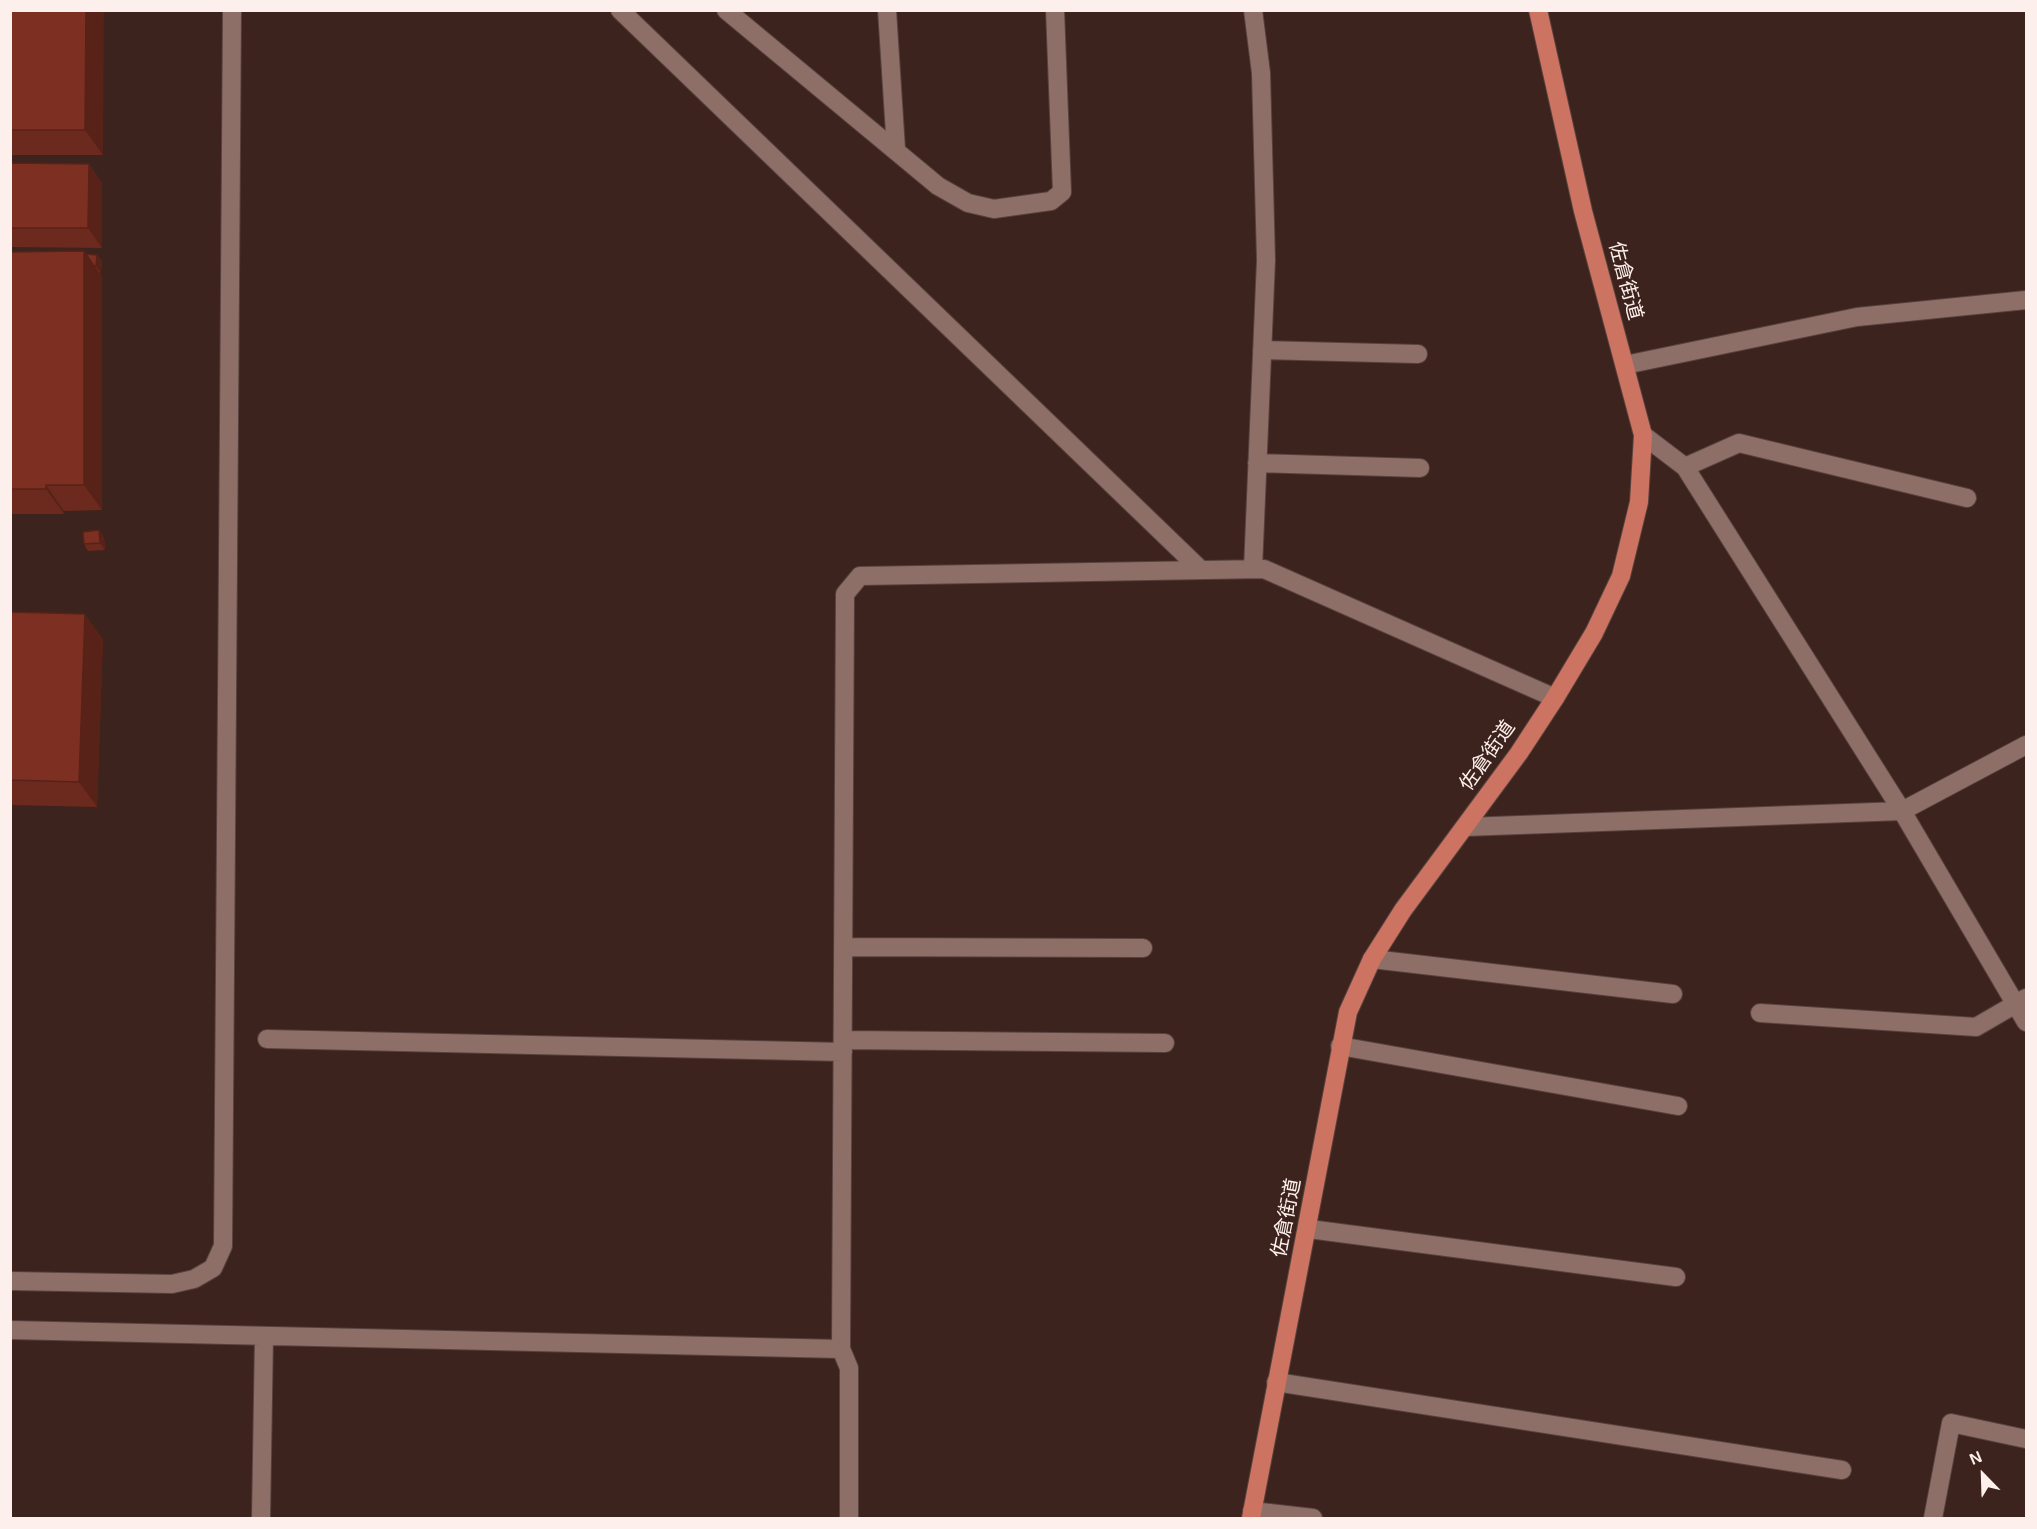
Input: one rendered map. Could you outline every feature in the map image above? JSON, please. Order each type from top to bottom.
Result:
[{"type":"main road","name":"佐倉街道","points":[[1251,1515],[1276,1382],[1309,1229],[1348,1012],[1372,959],[1403,910],[1465,827],[1555,698],[1594,633],[1620,576],[1639,502],[1643,435],[1583,211],[1538,10]]},
{"type":"street","points":[[10,1281],[172,1284],[194,1279],[213,1268],[223,1246],[232,10]]},
{"type":"street","points":[[620,10],[1201,570]]},
{"type":"street","points":[[726,10],[938,186],[968,203],[994,209],[1051,201],[1062,192],[1055,10]]},
{"type":"street","points":[[887,10],[896,149]]},
{"type":"street","points":[[1252,569],[1266,248],[1261,73],[1253,10]]},
{"type":"street","points":[[1625,365],[1857,317],[2026,300]]},
{"type":"street","points":[[1262,350],[1418,354]]},
{"type":"street","points":[[1643,435],[1685,467],[2021,1001],[2026,1022]]},
{"type":"street","points":[[1685,467],[1738,443],[1967,498]]},
{"type":"street","points":[[1257,463],[1420,468]]},
{"type":"street","points":[[849,1518],[849,1368],[842,1349],[845,594],[860,576],[1264,569],[1555,698]]},
{"type":"street","points":[[1465,827],[1902,811],[2026,745]]},
{"type":"street","points":[[844,947],[1143,948]]},
{"type":"street","points":[[1372,959],[1673,994]]},
{"type":"street","points":[[1760,1013],[1976,1027],[2021,1001]]},
{"type":"street","points":[[267,1039],[843,1046],[1165,1043]]},
{"type":"street","points":[[1340,1047],[1678,1106]]},
{"type":"street","points":[[1309,1229],[1676,1277]]},
{"type":"street","points":[[10,1330],[842,1349]]},
{"type":"street","points":[[261,1518],[264,1336]]},
{"type":"street","points":[[1276,1382],[1842,1470]]},
{"type":"street","points":[[1933,1518],[1951,1423],[2026,1439]]},
{"type":"street","points":[[1251,1515],[1313,1518]]},
{"type":"building","points":[[10,10],[86,10],[85,130],[10,130]]},
{"type":"building","points":[[10,163],[89,164],[88,228],[10,228]]},
{"type":"building","points":[[84,251],[84,485],[46,485],[46,489],[10,489],[10,252]]},
{"type":"building","points":[[86,254],[97,255],[96,266],[94,266]]},
{"type":"building","points":[[99,530],[100,543],[84,544],[83,532]]},
{"type":"building","points":[[10,612],[85,614],[79,782],[10,780]]}]
